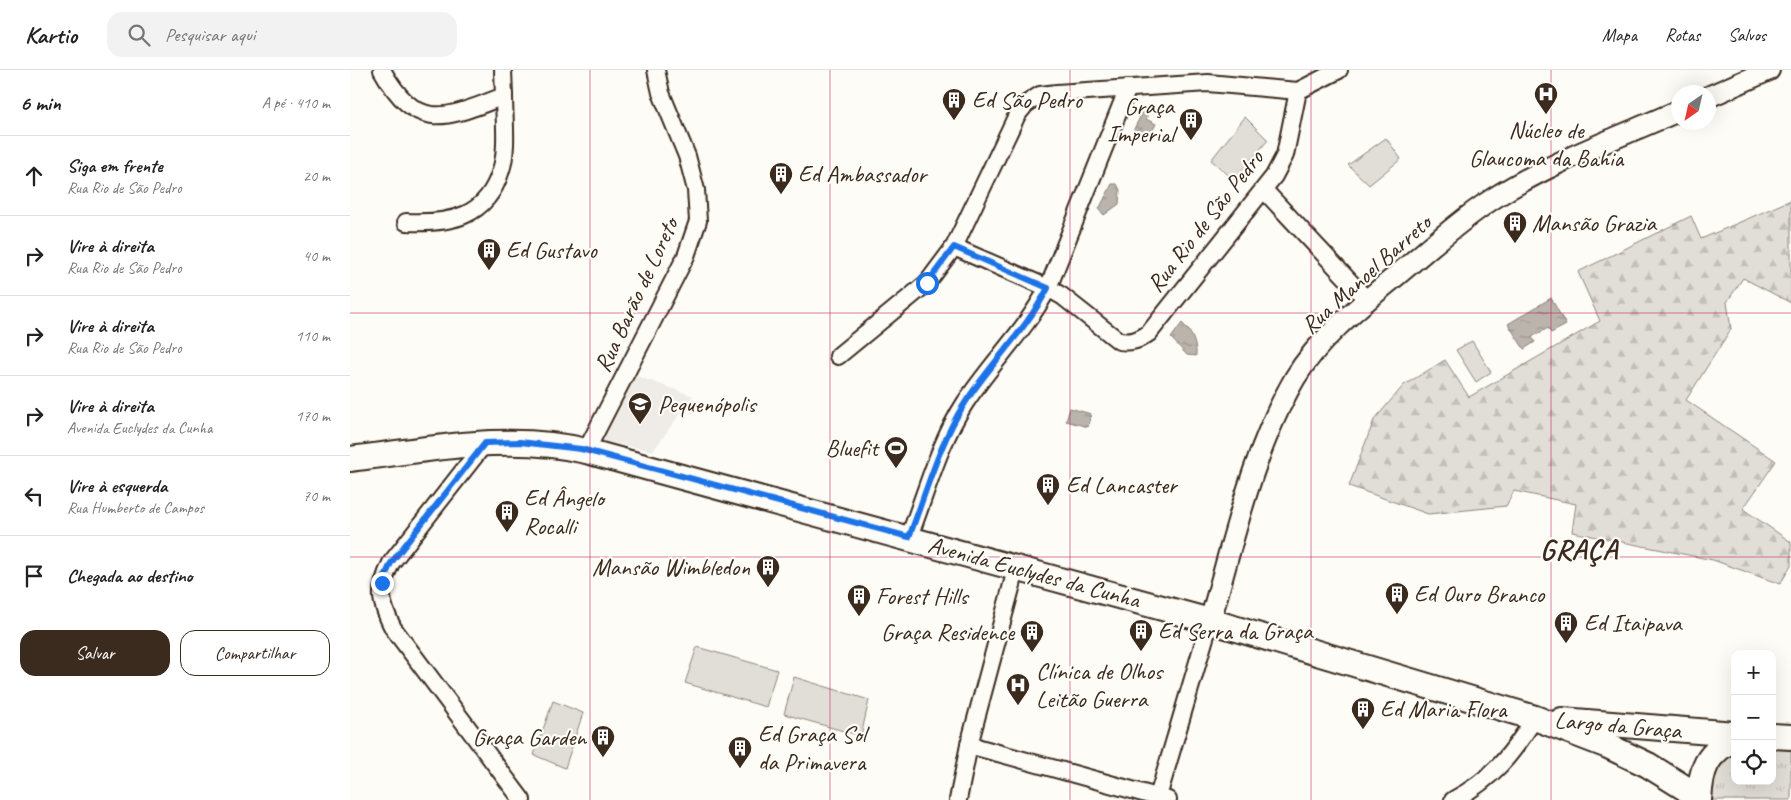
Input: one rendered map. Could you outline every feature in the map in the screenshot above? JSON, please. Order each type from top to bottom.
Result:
[{"type":"main road","name":"Avenida Euclydes da Cunha","points":[[350,459],[485,443],[543,443],[586,450],[1210,620],[1535,718]]},
{"type":"main road","name":"Largo da Graça","points":[[1535,718],[1731,734]]},
{"type":"main road","name":"Largo da Graça","points":[[1535,718],[1608,746],[1648,765],[1678,783],[1699,800]]},
{"type":"main road","points":[[1776,736],[1791,737]]},
{"type":"main road","points":[[1699,800],[1701,774],[1709,759],[1720,746],[1731,740]]},
{"type":"street","points":[[382,70],[404,103],[421,112],[440,116],[458,114],[504,96]]},
{"type":"street","points":[[406,222],[432,223],[451,221],[475,210],[492,192],[502,169],[503,70]]},
{"type":"street","name":"Rua Barão de Loreto","points":[[586,450],[686,256],[698,220],[696,190],[687,156],[661,93],[656,70]]},
{"type":"street","points":[[838,356],[927,283],[954,247],[1010,127],[1026,104],[1040,96],[1208,83],[1298,91],[1339,70]]},
{"type":"street","points":[[1716,93],[1769,70]]},
{"type":"street","points":[[909,537],[953,423],[966,402],[1038,308],[1048,288],[1128,88]]},
{"type":"street","name":"Rua Rio de São Pedro","points":[[954,247],[1048,288],[1062,296],[1119,341],[1129,343],[1140,339],[1148,332],[1264,190],[1285,155],[1298,91]]},
{"type":"street","name":"Rua Manoel Barreto","points":[[1210,620],[1250,482],[1282,403],[1296,376],[1334,330],[1367,300],[1493,199],[1538,174],[1671,114]]},
{"type":"street","points":[[1264,190],[1367,300]]},
{"type":"street","points":[[485,443],[391,563],[382,583],[380,595],[393,628],[522,800]]},
{"type":"street","points":[[958,800],[969,746],[1017,566]]},
{"type":"street","points":[[969,746],[1161,799],[1210,620]]},
{"type":"street","points":[[1453,800],[1474,789],[1494,773],[1514,750],[1535,718]]},
{"type":"shaded area","name":"Pequenópolis","points":[[634,375],[693,396],[653,451],[601,441]]},
{"type":"green space","points":[[1245,117],[1268,140],[1234,180],[1211,160]]},
{"type":"green space","points":[[1386,138],[1401,159],[1369,185],[1348,165]]},
{"type":"green space","points":[[1791,200],[1791,303],[1743,278],[1727,302],[1731,329],[1686,400],[1776,461],[1743,509],[1791,542],[1791,566],[1780,584],[1713,560],[1572,532],[1576,504],[1514,491],[1506,506],[1428,514],[1349,486],[1374,420],[1404,385],[1445,360],[1469,397],[1600,321],[1578,272],[1691,216],[1701,239]]},
{"type":"green space","points":[[1472,341],[1491,372],[1476,382],[1456,350]]},
{"type":"green space","points":[[697,647],[777,670],[766,707],[685,683]]},
{"type":"green space","points":[[794,677],[869,700],[861,736],[784,714]]},
{"type":"green space","points":[[553,701],[583,713],[565,768],[534,755]]},
{"type":"green space","points":[[1776,745],[1791,746],[1791,800],[1713,800],[1711,777],[1722,763],[1731,756],[1731,785],[1776,785]]},
{"type":"water","points":[[1143,111],[1148,114],[1146,119],[1156,124],[1148,139],[1133,131]]},
{"type":"water","points":[[1112,184],[1117,184],[1120,190],[1119,204],[1104,215],[1099,209]]},
{"type":"water","points":[[1551,298],[1566,325],[1551,333],[1548,328],[1532,337],[1535,342],[1524,349],[1508,324]]},
{"type":"water","points":[[1182,323],[1193,338],[1196,356],[1187,355],[1171,338]]},
{"type":"water","points":[[1070,408],[1091,414],[1088,427],[1066,421]]},
{"type":"place","name":"Núcleo de Glaucoma da Bahia","points":[[1546,115]]},
{"type":"place","name":"Ed São Pedro","points":[[954,121]]},
{"type":"place","name":"Graça Imperial","points":[[1191,141]]},
{"type":"place","name":"Ed Ambassador","points":[[781,195]]},
{"type":"place","name":"Mansão Grazia","points":[[1515,244]]},
{"type":"place","name":"Ed Gustavo","points":[[489,271]]},
{"type":"place","name":"Pequenópolis","points":[[640,425]]},
{"type":"place","name":"Bluefit","points":[[896,469]]},
{"type":"place","name":"Ed Lancaster","points":[[1048,506]]},
{"type":"place","name":"Ed Ângelo Rocalli","points":[[507,533]]},
{"type":"place","name":"Mansão Wimbledon","points":[[768,588]]},
{"type":"place","name":"Ed Ouro Branco","points":[[1397,615]]},
{"type":"place","name":"Forest Hills","points":[[859,617]]},
{"type":"place","name":"Ed Itaipava","points":[[1566,644]]},
{"type":"place","name":"Ed Serra da Graça","points":[[1141,652]]},
{"type":"place","name":"Graça Residence","points":[[1032,653]]},
{"type":"place","name":"Clínica de Olhos Leitão Guerra","points":[[1018,706]]},
{"type":"place","name":"Ed Maria Flora","points":[[1363,730]]},
{"type":"place","name":"Graça Garden","points":[[603,758]]},
{"type":"place","name":"Ed Graça Sol da Primavera","points":[[740,769]]},
{"type":"district","name":"GRAÇA","points":[[1579,549]]},
{"type":"route","points":[[382,583],[391,563],[485,443],[520,442],[551,444],[581,449],[909,537],[953,423],[966,402],[1038,308],[1048,288],[954,247],[941,267],[927,283]]}]
